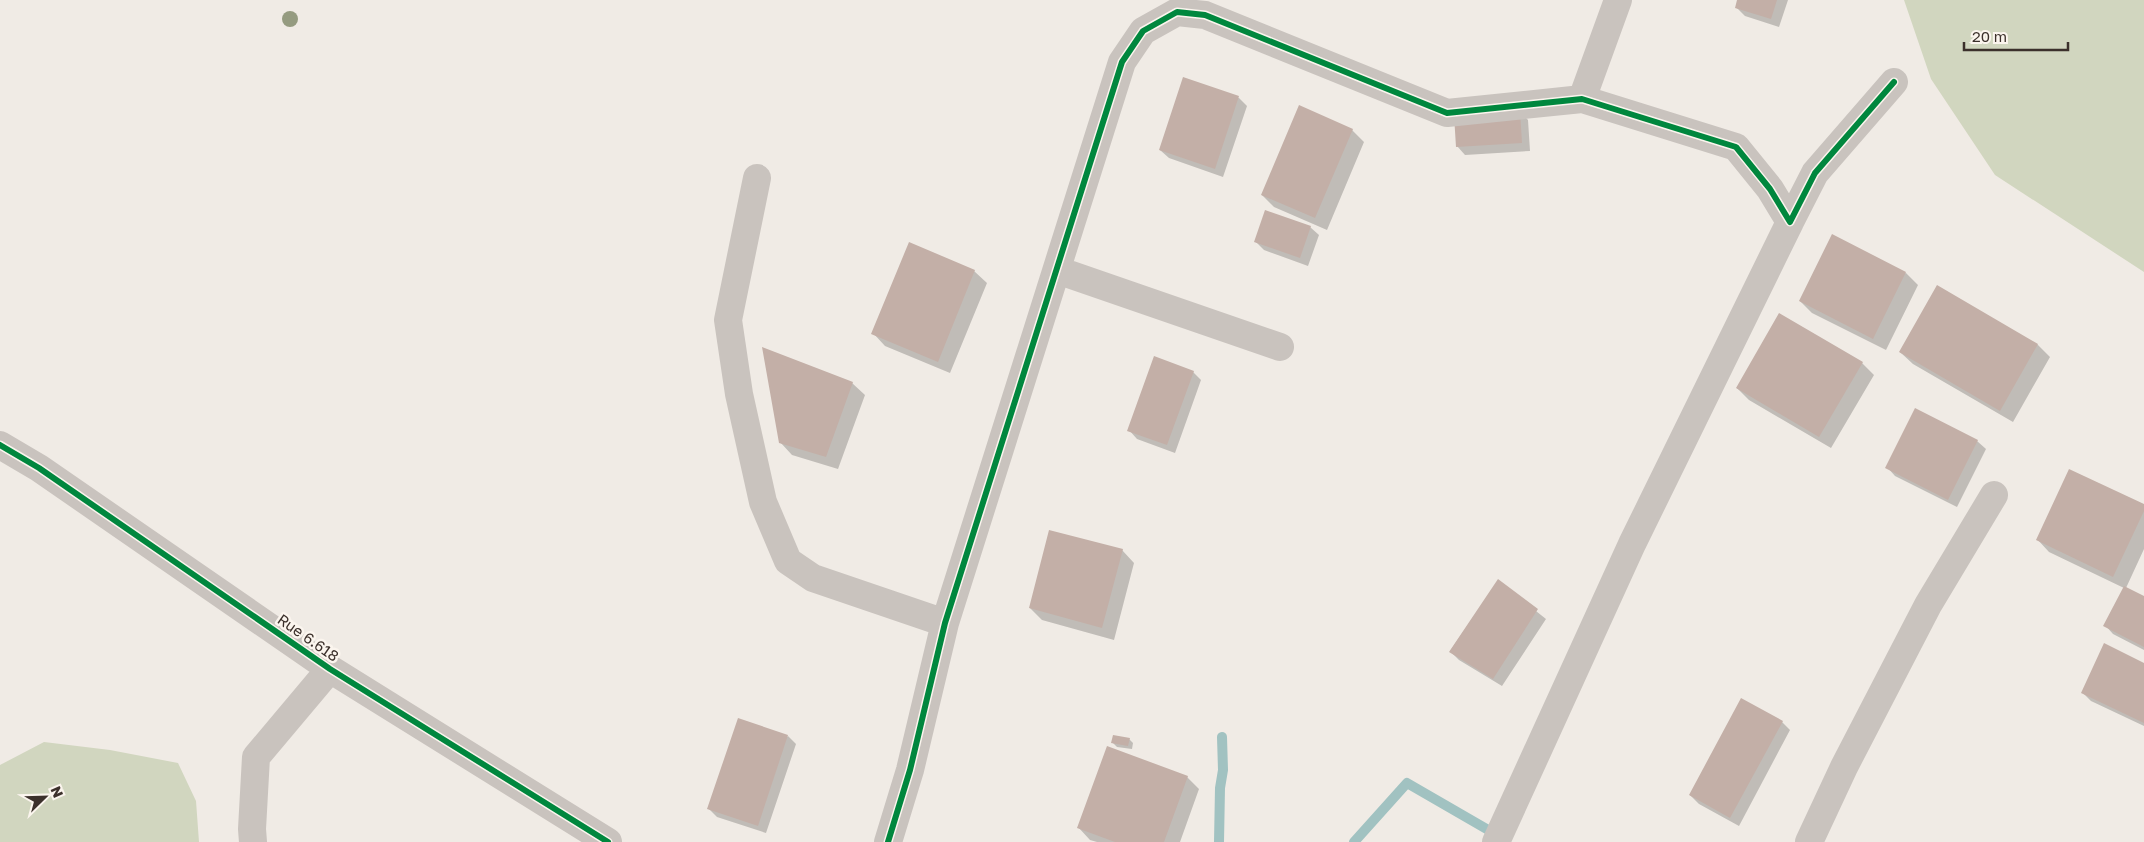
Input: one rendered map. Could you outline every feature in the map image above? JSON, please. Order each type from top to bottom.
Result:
[{"type":"street","points":[[1582,99],[1618,0]]},
{"type":"street","points":[[888,842],[910,770],[946,623],[1056,270],[1122,62],[1143,31],[1177,12],[1205,15],[1447,113],[1582,99],[1736,147],[1770,188],[1790,222]]},
{"type":"street","points":[[1496,842],[1632,544],[1815,173],[1894,82]]},
{"type":"street","points":[[757,178],[728,320],[739,394],[763,502],[788,561],[813,578],[946,623]]},
{"type":"street","points":[[1056,270],[1280,347]]},
{"type":"street","name":"Rue 6.618","points":[[0,444],[55,478],[330,669],[608,842]]},
{"type":"street","points":[[1809,842],[1844,767],[1928,605],[1994,494]]},
{"type":"street","points":[[253,842],[256,757],[330,669]]},
{"type":"green space","points":[[1904,0],[2144,0],[2144,272],[1995,175],[1931,79]]},
{"type":"green space","points":[[44,742],[110,750],[178,763],[196,801],[199,842],[0,842],[0,765]]},
{"type":"building","points":[[1737,0],[1777,0],[1771,19],[1735,8]]},
{"type":"building","points":[[1183,77],[1239,96],[1215,169],[1159,150]]},
{"type":"building","points":[[1299,105],[1353,129],[1315,218],[1261,195]]},
{"type":"building","points":[[1520,111],[1522,143],[1456,147],[1454,115]]},
{"type":"building","points":[[1265,210],[1311,226],[1300,258],[1254,242]]},
{"type":"building","points":[[1832,234],[1906,272],[1873,339],[1799,301]]},
{"type":"building","points":[[909,242],[975,270],[938,362],[871,334]]},
{"type":"building","points":[[1937,285],[2038,344],[2000,411],[1899,352]]},
{"type":"building","points":[[1779,313],[1863,362],[1819,437],[1736,388]]},
{"type":"building","points":[[762,347],[853,382],[826,457],[779,443]]},
{"type":"building","points":[[1154,356],[1194,371],[1167,445],[1127,431]]},
{"type":"building","points":[[1915,408],[1978,440],[1948,500],[1885,468]]},
{"type":"building","points":[[2069,469],[2144,504],[2144,511],[2113,577],[2036,540]]},
{"type":"building","points":[[1049,530],[1123,549],[1102,628],[1029,608]]},
{"type":"building","points":[[1498,579],[1538,609],[1493,679],[1449,652]]},
{"type":"building","points":[[2124,586],[2144,596],[2144,647],[2103,626]]},
{"type":"building","points":[[2104,643],[2144,663],[2144,723],[2081,693]]},
{"type":"building","points":[[1741,698],[1783,721],[1730,818],[1689,795]]},
{"type":"building","points":[[738,718],[788,735],[758,826],[707,809]]},
{"type":"building","points":[[1113,735],[1130,738],[1128,746],[1111,743]]},
{"type":"building","points":[[1107,746],[1188,776],[1164,842],[1115,842],[1077,828]]},
{"type":"waterway","points":[[1219,842],[1220,788],[1223,770],[1222,737]]},
{"type":"waterway","points":[[1354,842],[1407,783],[1497,835]]},
{"type":"cycle path","points":[[888,842],[910,770],[945,623],[1122,62],[1143,31],[1177,12],[1205,15],[1447,113],[1582,99],[1736,147],[1770,189],[1790,222],[1815,173],[1894,82]]},
{"type":"cycle path","points":[[0,445],[39,468],[330,669],[608,842]]}]
